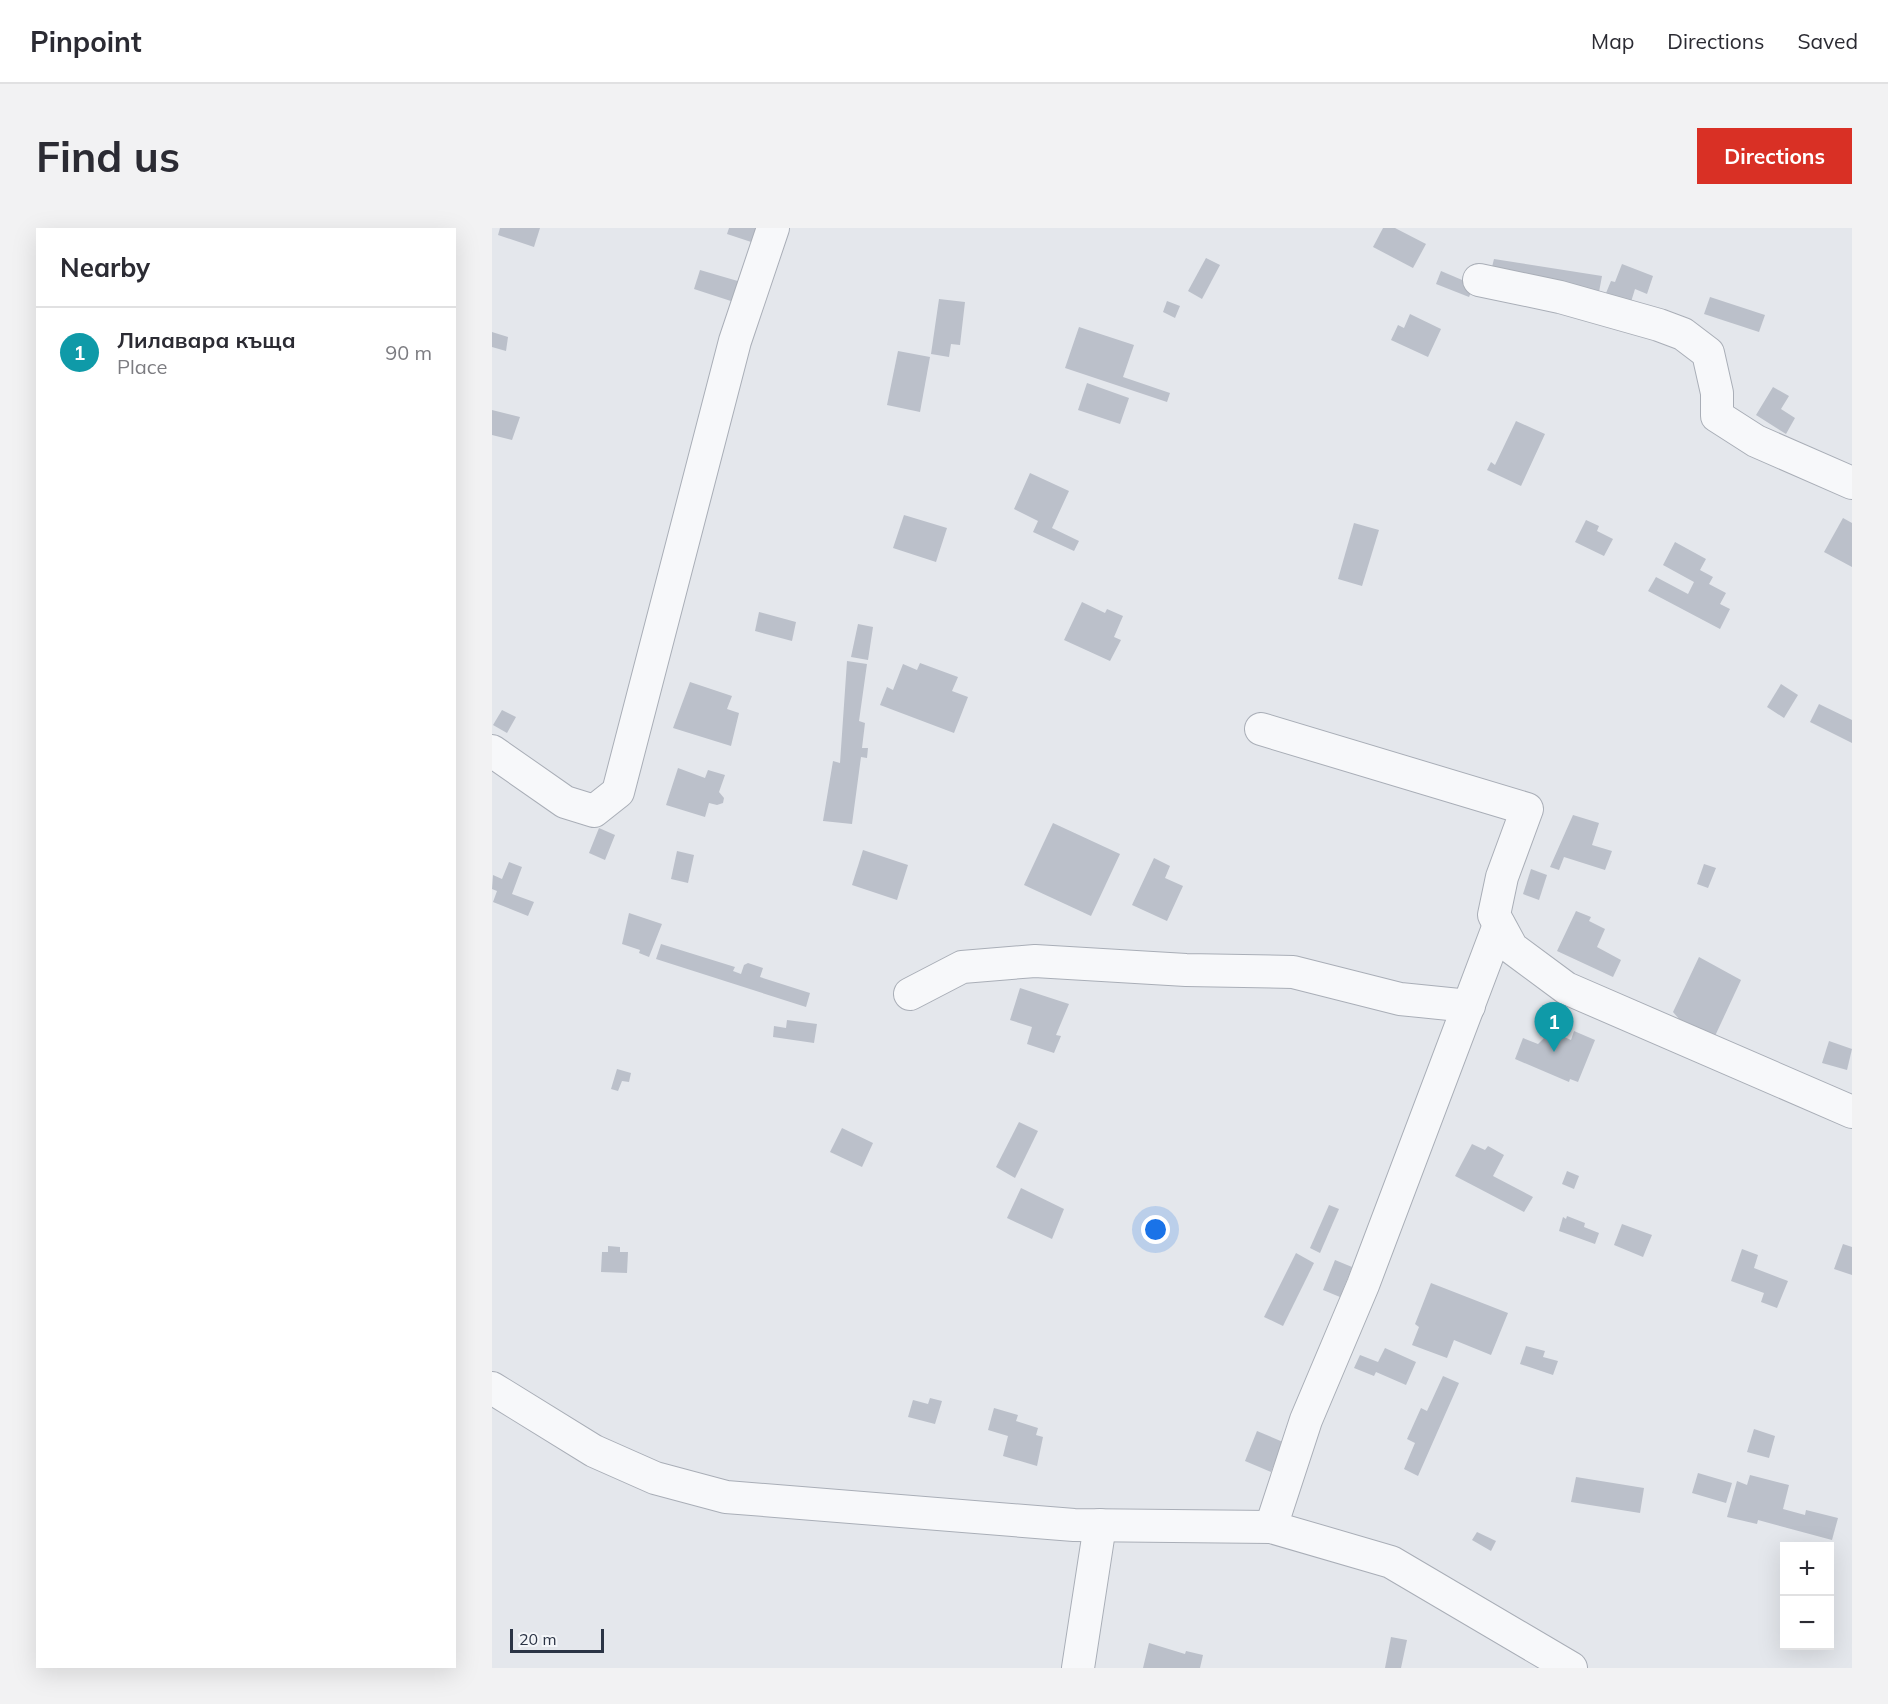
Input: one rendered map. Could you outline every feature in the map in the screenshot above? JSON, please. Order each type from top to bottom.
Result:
[{"type":"street","points":[[492,751],[566,802],[575,805],[594,811],[618,792],[735,341],[773,228]]},
{"type":"street","points":[[1479,280],[1560,297],[1683,334],[1708,353],[1717,393],[1716,416],[1756,441],[1852,483]]},
{"type":"street","points":[[1261,729],[1527,808],[1502,877],[1494,915],[1512,948],[1566,988],[1852,1112]]},
{"type":"street","points":[[1266,1526],[1306,1420],[1363,1285],[1499,925]]},
{"type":"street","points":[[910,994],[962,967],[1035,961],[1164,969],[1293,972],[1400,999],[1469,1006]]},
{"type":"street","points":[[492,1388],[594,1450],[655,1478],[726,1497],[919,1514],[1100,1525],[1266,1526],[1391,1562],[1571,1668]]},
{"type":"street","points":[[1078,1668],[1100,1525]]},
{"type":"building","points":[[500,228],[540,228],[534,247],[498,235]]},
{"type":"building","points":[[729,228],[767,228],[766,247],[727,234]]},
{"type":"building","points":[[1383,228],[1395,228],[1426,244],[1413,268],[1373,247]]},
{"type":"building","points":[[1206,258],[1220,265],[1202,299],[1188,291]]},
{"type":"building","points":[[1494,259],[1602,276],[1599,292],[1491,271]]},
{"type":"building","points":[[1622,264],[1653,276],[1647,294],[1635,289],[1631,302],[1606,293],[1611,281],[1615,282]]},
{"type":"building","points":[[700,270],[748,284],[740,304],[694,289]]},
{"type":"building","points":[[1441,271],[1474,285],[1469,297],[1436,284]]},
{"type":"building","points":[[1710,297],[1765,315],[1759,332],[1704,314]]},
{"type":"building","points":[[939,299],[965,302],[960,345],[951,344],[949,357],[931,354]]},
{"type":"building","points":[[1167,301],[1180,306],[1175,318],[1163,312]]},
{"type":"building","points":[[1410,314],[1441,329],[1428,357],[1391,340],[1398,325],[1404,328]]},
{"type":"building","points":[[1079,327],[1134,345],[1123,377],[1170,393],[1167,402],[1065,368]]},
{"type":"building","points":[[492,332],[508,337],[506,351],[492,347]]},
{"type":"building","points":[[898,351],[930,357],[920,412],[887,405]]},
{"type":"building","points":[[1087,383],[1129,398],[1120,424],[1078,410]]},
{"type":"building","points":[[1773,387],[1789,396],[1781,409],[1795,418],[1786,434],[1756,415]]},
{"type":"building","points":[[492,410],[520,417],[512,440],[492,435]]},
{"type":"building","points":[[1516,421],[1545,434],[1521,486],[1487,470],[1491,462],[1495,465]]},
{"type":"building","points":[[1030,473],[1069,491],[1052,528],[1079,541],[1074,551],[1033,532],[1038,521],[1014,509]]},
{"type":"building","points":[[904,515],[947,528],[936,562],[893,548]]},
{"type":"building","points":[[1843,518],[1852,523],[1852,567],[1824,552]]},
{"type":"building","points":[[1586,520],[1599,526],[1597,531],[1613,539],[1604,556],[1575,542]]},
{"type":"building","points":[[1354,523],[1379,530],[1362,586],[1338,579]]},
{"type":"building","points":[[1675,542],[1706,559],[1700,570],[1713,577],[1709,584],[1726,593],[1720,604],[1730,609],[1720,629],[1648,591],[1656,577],[1688,594],[1694,582],[1663,565]]},
{"type":"building","points":[[1082,602],[1105,613],[1107,609],[1123,616],[1114,637],[1121,640],[1110,661],[1064,640]]},
{"type":"building","points":[[759,612],[796,622],[792,641],[755,631]]},
{"type":"building","points":[[858,624],[873,627],[868,660],[851,657]]},
{"type":"building","points":[[847,661],[867,664],[859,721],[865,723],[862,748],[868,748],[867,758],[861,757],[852,824],[823,821],[833,761],[840,763]]},
{"type":"building","points":[[920,663],[958,677],[952,691],[968,697],[954,733],[880,705],[887,687],[893,690],[903,664],[917,670]]},
{"type":"building","points":[[690,682],[732,696],[727,709],[739,713],[731,746],[673,728]]},
{"type":"building","points":[[1781,684],[1798,695],[1784,718],[1767,707]]},
{"type":"building","points":[[1819,704],[1852,720],[1852,743],[1810,722]]},
{"type":"building","points":[[502,710],[516,717],[507,733],[493,725]]},
{"type":"building","points":[[678,768],[705,778],[708,770],[725,775],[719,792],[724,798],[723,803],[717,805],[709,803],[705,817],[666,805]]},
{"type":"building","points":[[1573,815],[1599,823],[1592,845],[1612,851],[1605,870],[1564,857],[1559,870],[1550,867]]},
{"type":"building","points":[[1053,823],[1120,854],[1091,916],[1024,885]]},
{"type":"building","points":[[599,828],[615,835],[605,860],[589,853]]},
{"type":"building","points":[[863,850],[908,865],[897,900],[852,885]]},
{"type":"building","points":[[677,851],[694,855],[688,883],[671,879]]},
{"type":"building","points":[[1154,858],[1170,866],[1165,878],[1183,886],[1167,921],[1132,905]]},
{"type":"building","points":[[509,862],[522,867],[512,894],[534,902],[528,916],[493,902],[497,891],[492,889],[493,875],[502,879]]},
{"type":"building","points":[[1704,864],[1716,868],[1708,888],[1697,884]]},
{"type":"building","points":[[1531,869],[1547,875],[1539,900],[1523,894]]},
{"type":"building","points":[[1576,911],[1591,917],[1589,921],[1605,929],[1597,947],[1621,960],[1613,977],[1557,951]]},
{"type":"building","points":[[629,913],[662,924],[649,957],[639,953],[640,950],[622,944]]},
{"type":"building","points":[[661,944],[735,967],[733,971],[741,974],[744,965],[748,963],[763,968],[760,977],[810,993],[806,1007],[656,959]]},
{"type":"building","points":[[1699,957],[1741,980],[1715,1036],[1680,1020],[1673,1012]]},
{"type":"building","points":[[1020,988],[1069,1004],[1056,1035],[1061,1036],[1054,1053],[1027,1044],[1032,1027],[1010,1020]]},
{"type":"building","points":[[787,1020],[817,1024],[814,1043],[773,1037],[774,1026],[786,1028]]},
{"type":"building","points":[[1574,1031],[1595,1040],[1578,1082],[1570,1079],[1569,1082],[1515,1059],[1523,1038],[1538,1044],[1547,1035],[1560,1035],[1571,1040]]},
{"type":"building","points":[[1829,1041],[1852,1049],[1847,1070],[1822,1063]]},
{"type":"building","points":[[617,1069],[631,1073],[629,1082],[622,1081],[618,1091],[611,1089]]},
{"type":"building","points":[[1019,1122],[1038,1131],[1015,1178],[996,1167]]},
{"type":"building","points":[[842,1128],[873,1143],[862,1167],[830,1152]]},
{"type":"building","points":[[1472,1144],[1485,1150],[1488,1146],[1504,1155],[1493,1176],[1533,1197],[1524,1212],[1455,1176]]},
{"type":"building","points":[[1567,1171],[1579,1176],[1574,1189],[1562,1184]]},
{"type":"building","points":[[1021,1188],[1064,1209],[1052,1239],[1007,1218]]},
{"type":"building","points":[[1329,1205],[1339,1209],[1320,1253],[1310,1248]]},
{"type":"building","points":[[1567,1216],[1585,1223],[1584,1227],[1599,1233],[1595,1244],[1559,1231],[1563,1217],[1566,1219]]},
{"type":"building","points":[[1622,1224],[1652,1235],[1643,1257],[1614,1245]]},
{"type":"building","points":[[1843,1244],[1852,1247],[1852,1275],[1834,1269]]},
{"type":"building","points":[[608,1246],[620,1247],[620,1252],[628,1252],[627,1273],[601,1272],[602,1252],[608,1252]]},
{"type":"building","points":[[1742,1249],[1758,1255],[1754,1268],[1788,1281],[1777,1308],[1761,1302],[1764,1293],[1731,1281]]},
{"type":"building","points":[[1296,1253],[1314,1263],[1283,1326],[1264,1317]]},
{"type":"building","points":[[1335,1260],[1352,1267],[1340,1297],[1323,1290]]},
{"type":"building","points":[[1431,1283],[1508,1313],[1491,1355],[1454,1340],[1447,1358],[1412,1345],[1419,1327],[1415,1324]]},
{"type":"building","points":[[1526,1346],[1545,1351],[1543,1357],[1558,1361],[1553,1375],[1520,1364]]},
{"type":"building","points":[[1385,1348],[1416,1362],[1406,1385],[1376,1372],[1374,1376],[1354,1368],[1360,1355],[1378,1362]]},
{"type":"building","points":[[1443,1376],[1459,1383],[1418,1476],[1404,1469],[1415,1443],[1407,1439],[1421,1408],[1427,1411]]},
{"type":"building","points":[[930,1398],[942,1401],[935,1424],[908,1417],[913,1400],[928,1404]]},
{"type":"building","points":[[994,1408],[1018,1415],[1016,1421],[1038,1428],[1036,1435],[1043,1437],[1037,1466],[1003,1456],[1008,1436],[988,1430]]},
{"type":"building","points":[[1754,1429],[1775,1436],[1769,1458],[1747,1452]]},
{"type":"building","points":[[1257,1431],[1283,1442],[1271,1472],[1245,1461]]},
{"type":"building","points":[[1698,1473],[1732,1483],[1726,1503],[1692,1493]]},
{"type":"building","points":[[1750,1475],[1789,1485],[1783,1509],[1805,1515],[1806,1510],[1838,1518],[1832,1540],[1758,1520],[1757,1524],[1727,1517],[1737,1481],[1747,1485]]},
{"type":"building","points":[[1576,1477],[1644,1488],[1640,1513],[1571,1502]]},
{"type":"building","points":[[1477,1532],[1496,1541],[1491,1551],[1472,1540]]},
{"type":"building","points":[[1391,1637],[1407,1640],[1401,1668],[1385,1668]]},
{"type":"building","points":[[1149,1643],[1185,1654],[1186,1651],[1203,1655],[1200,1668],[1143,1668]]},
{"type":"place","name":"Лилавара къща","points":[[1554,1052]]}]
